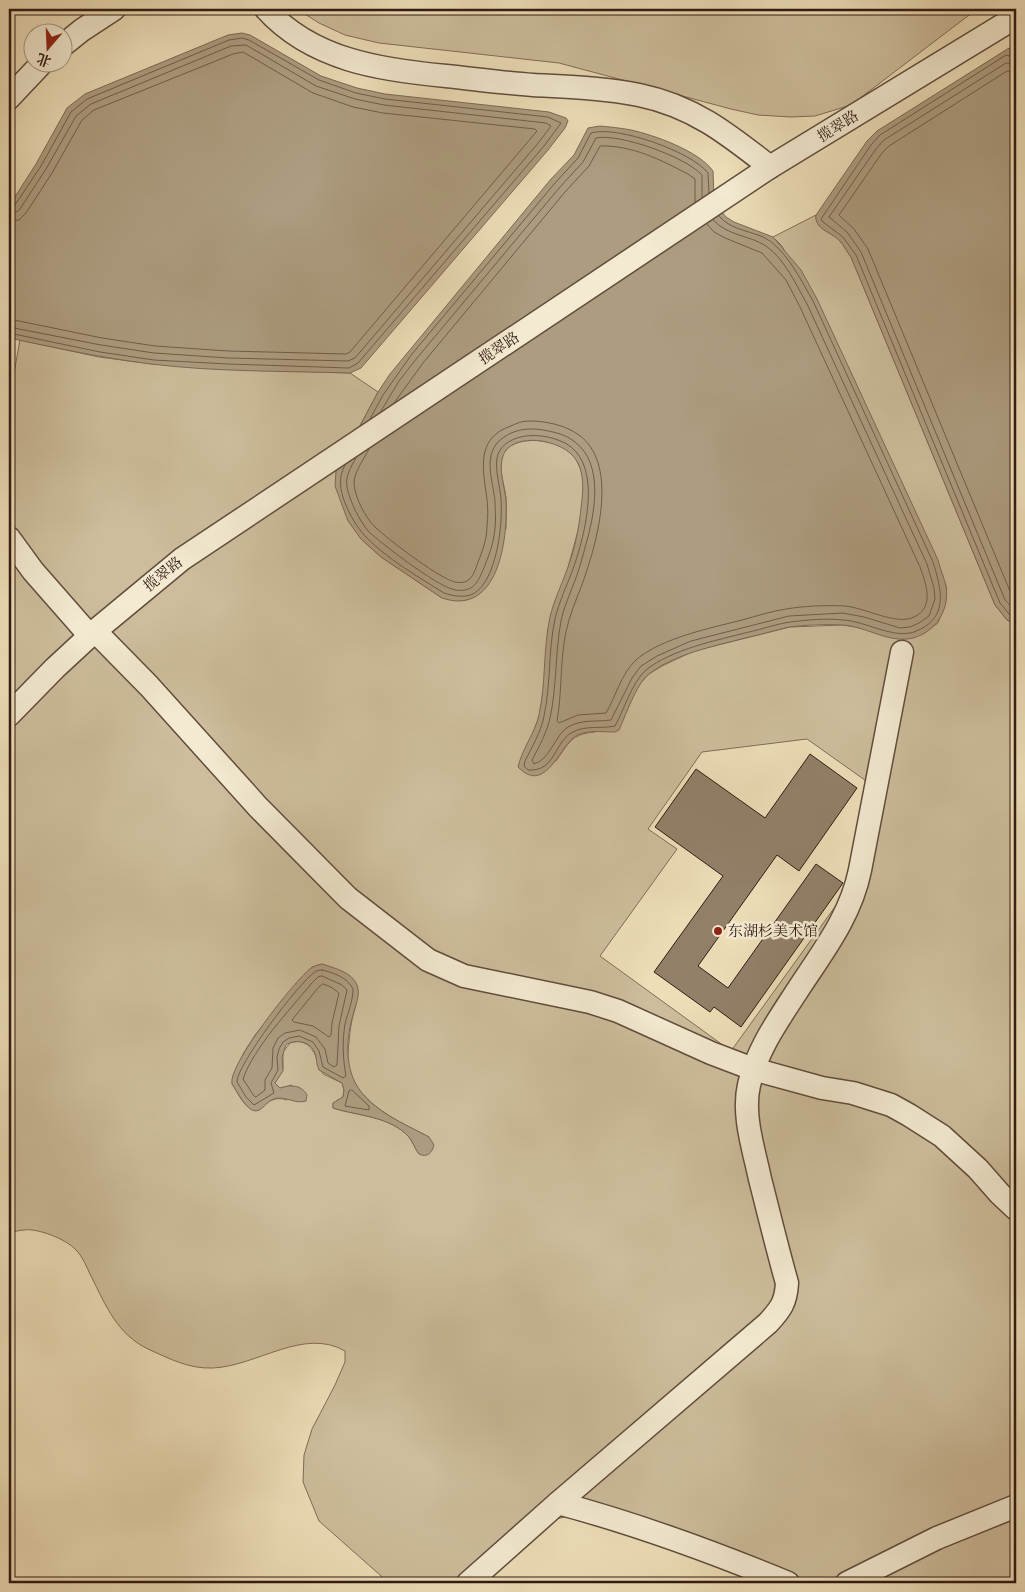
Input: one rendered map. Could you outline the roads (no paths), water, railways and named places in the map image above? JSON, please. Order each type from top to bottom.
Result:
[{"type":"street","points":[[266,9],[291,32],[312,45],[351,61],[375,67],[410,73],[529,85],[598,89],[639,95],[669,104],[699,116],[725,132],[770,167]]},
{"type":"street","points":[[72,38],[108,12]]},
{"type":"street","name":"揽翠路","points":[[9,715],[55,668],[182,559],[770,167],[1016,16]]},
{"type":"street","points":[[9,98],[34,72]]},
{"type":"street","points":[[9,538],[33,571],[93,634],[148,686],[258,807],[348,898],[428,960],[464,976],[590,1002],[618,1011],[711,1053],[753,1069],[891,1105],[942,1136],[978,1169],[1016,1209]]},
{"type":"street","points":[[468,1583],[558,1503],[768,1323],[783,1304],[786,1296],[786,1283],[752,1145],[748,1112],[748,1088],[753,1069],[774,1026],[833,936],[854,895],[902,652]]},
{"type":"street","points":[[558,1503],[625,1522],[703,1548],[788,1583]]},
{"type":"street","points":[[847,1583],[938,1538],[1016,1506]]},
{"type":"water","points":[[242,33],[250,35],[321,76],[357,88],[385,94],[549,112],[566,118],[568,121],[565,128],[548,150],[361,368],[350,373],[176,367],[97,356],[9,338],[9,206],[36,164],[67,108],[85,94],[228,35]]},
{"type":"water","points":[[1009,48],[1016,55],[1016,624],[1007,620],[995,605],[851,257],[839,240],[820,227],[816,220],[816,215],[867,141],[877,131]]},
{"type":"water","points":[[600,126],[631,130],[652,136],[698,157],[713,171],[714,199],[726,217],[773,237],[801,270],[817,299],[938,560],[947,595],[943,611],[935,625],[928,631],[913,638],[895,639],[860,628],[842,625],[795,626],[708,648],[670,661],[644,679],[619,730],[615,732],[587,732],[577,735],[567,744],[550,768],[535,776],[527,774],[518,767],[539,715],[550,617],[570,560],[579,523],[583,483],[578,464],[573,456],[566,450],[542,441],[519,442],[509,447],[503,456],[501,467],[506,501],[506,517],[505,535],[496,571],[487,586],[476,596],[461,601],[442,598],[381,557],[361,539],[348,521],[335,486],[336,471],[378,392],[390,374],[551,179],[574,155],[588,128]]},
{"type":"water","points":[[322,964],[347,974],[357,985],[358,997],[349,1033],[348,1052],[350,1070],[357,1086],[363,1095],[380,1110],[429,1137],[434,1145],[429,1154],[419,1154],[409,1137],[393,1125],[333,1108],[333,1103],[343,1097],[342,1083],[319,1070],[313,1049],[303,1042],[294,1042],[286,1045],[282,1057],[283,1071],[275,1083],[280,1088],[291,1086],[302,1089],[307,1095],[306,1101],[299,1102],[279,1098],[270,1101],[264,1107],[255,1111],[243,1102],[232,1084],[233,1074],[240,1060],[278,1005],[311,968]]},
{"type":"place","name":"东湖杉美术馆","points":[[718,931]]}]
